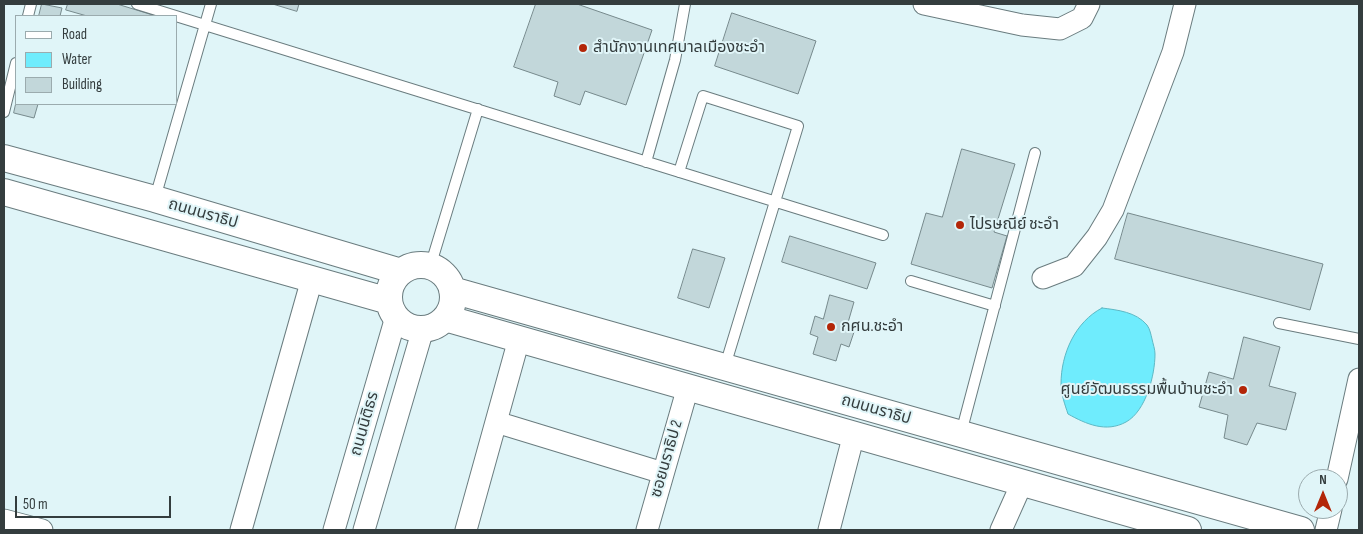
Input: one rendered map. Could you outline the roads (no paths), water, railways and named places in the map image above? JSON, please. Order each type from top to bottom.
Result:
[{"type":"street","points":[[924,4],[1022,25],[1060,29],[1082,18],[1088,4]]},
{"type":"street","points":[[1043,278],[1074,266],[1097,237],[1113,210],[1173,52],[1186,4]]},
{"type":"street","name":"ถนนนราธิป","points":[[4,158],[155,199],[401,272]]},
{"type":"street","name":"ถนนนราธิป","points":[[4,192],[312,279],[392,309]]},
{"type":"street","points":[[144,232],[155,199]]},
{"type":"street","points":[[415,265],[430,267],[444,274],[452,290],[452,305],[434,323],[409,327],[399,322],[392,309],[388,294],[391,284],[401,272],[415,265]]},
{"type":"street","points":[[241,530],[312,279]]},
{"type":"street","name":"ถนนนราธิป","points":[[452,290],[1301,530]]},
{"type":"street","name":"ถนนนิติธร","points":[[334,530],[392,309]]},
{"type":"street","name":"ถนนนราธิป","points":[[434,323],[520,339],[854,434],[1176,529]]},
{"type":"street","name":"ถนนนิติธร","points":[[364,530],[434,323]]},
{"type":"street","points":[[466,530],[520,339]]},
{"type":"street","points":[[716,395],[724,367]]},
{"type":"street","points":[[1340,469],[1359,379]]},
{"type":"street","name":"ซอยนราธิป 2","points":[[646,530],[688,387]]},
{"type":"street","points":[[905,449],[913,420]]},
{"type":"street","points":[[496,422],[663,473]]},
{"type":"street","points":[[829,530],[854,434]]},
{"type":"street","points":[[1001,530],[1022,483]]},
{"type":"street","points":[[4,520],[42,530]]},
{"type":"lane","points":[[137,4],[172,15]]},
{"type":"lane","points":[[155,199],[211,4]]},
{"type":"lane","points":[[646,162],[675,60],[685,4]]},
{"type":"lane","points":[[178,17],[883,235]]},
{"type":"lane","points":[[4,112],[15,67]]},
{"type":"lane","points":[[679,172],[703,96],[798,126],[724,367]]},
{"type":"lane","points":[[430,267],[478,110]]},
{"type":"lane","points":[[961,434],[1035,153]]},
{"type":"lane","points":[[911,281],[995,306]]},
{"type":"lane","points":[[1279,324],[1359,339]]},
{"type":"water","points":[[1102,308],[1126,312],[1143,321],[1150,330],[1155,352],[1151,382],[1139,410],[1126,422],[1111,427],[1089,424],[1068,414],[1061,388],[1064,361],[1071,340],[1084,322]]},
{"type":"place","name":"สํานักงานเทศบาลเมืองชะอำ","points":[[583,48]]},
{"type":"place","name":"ไปรษณีย์ ชะอำ","points":[[960,225]]},
{"type":"place","name":"กศน.ชะอำ","points":[[831,327]]},
{"type":"place","name":"ศูนย์วัฒนธรรมพื้นบ้านชะอำ","points":[[1243,390]]}]
